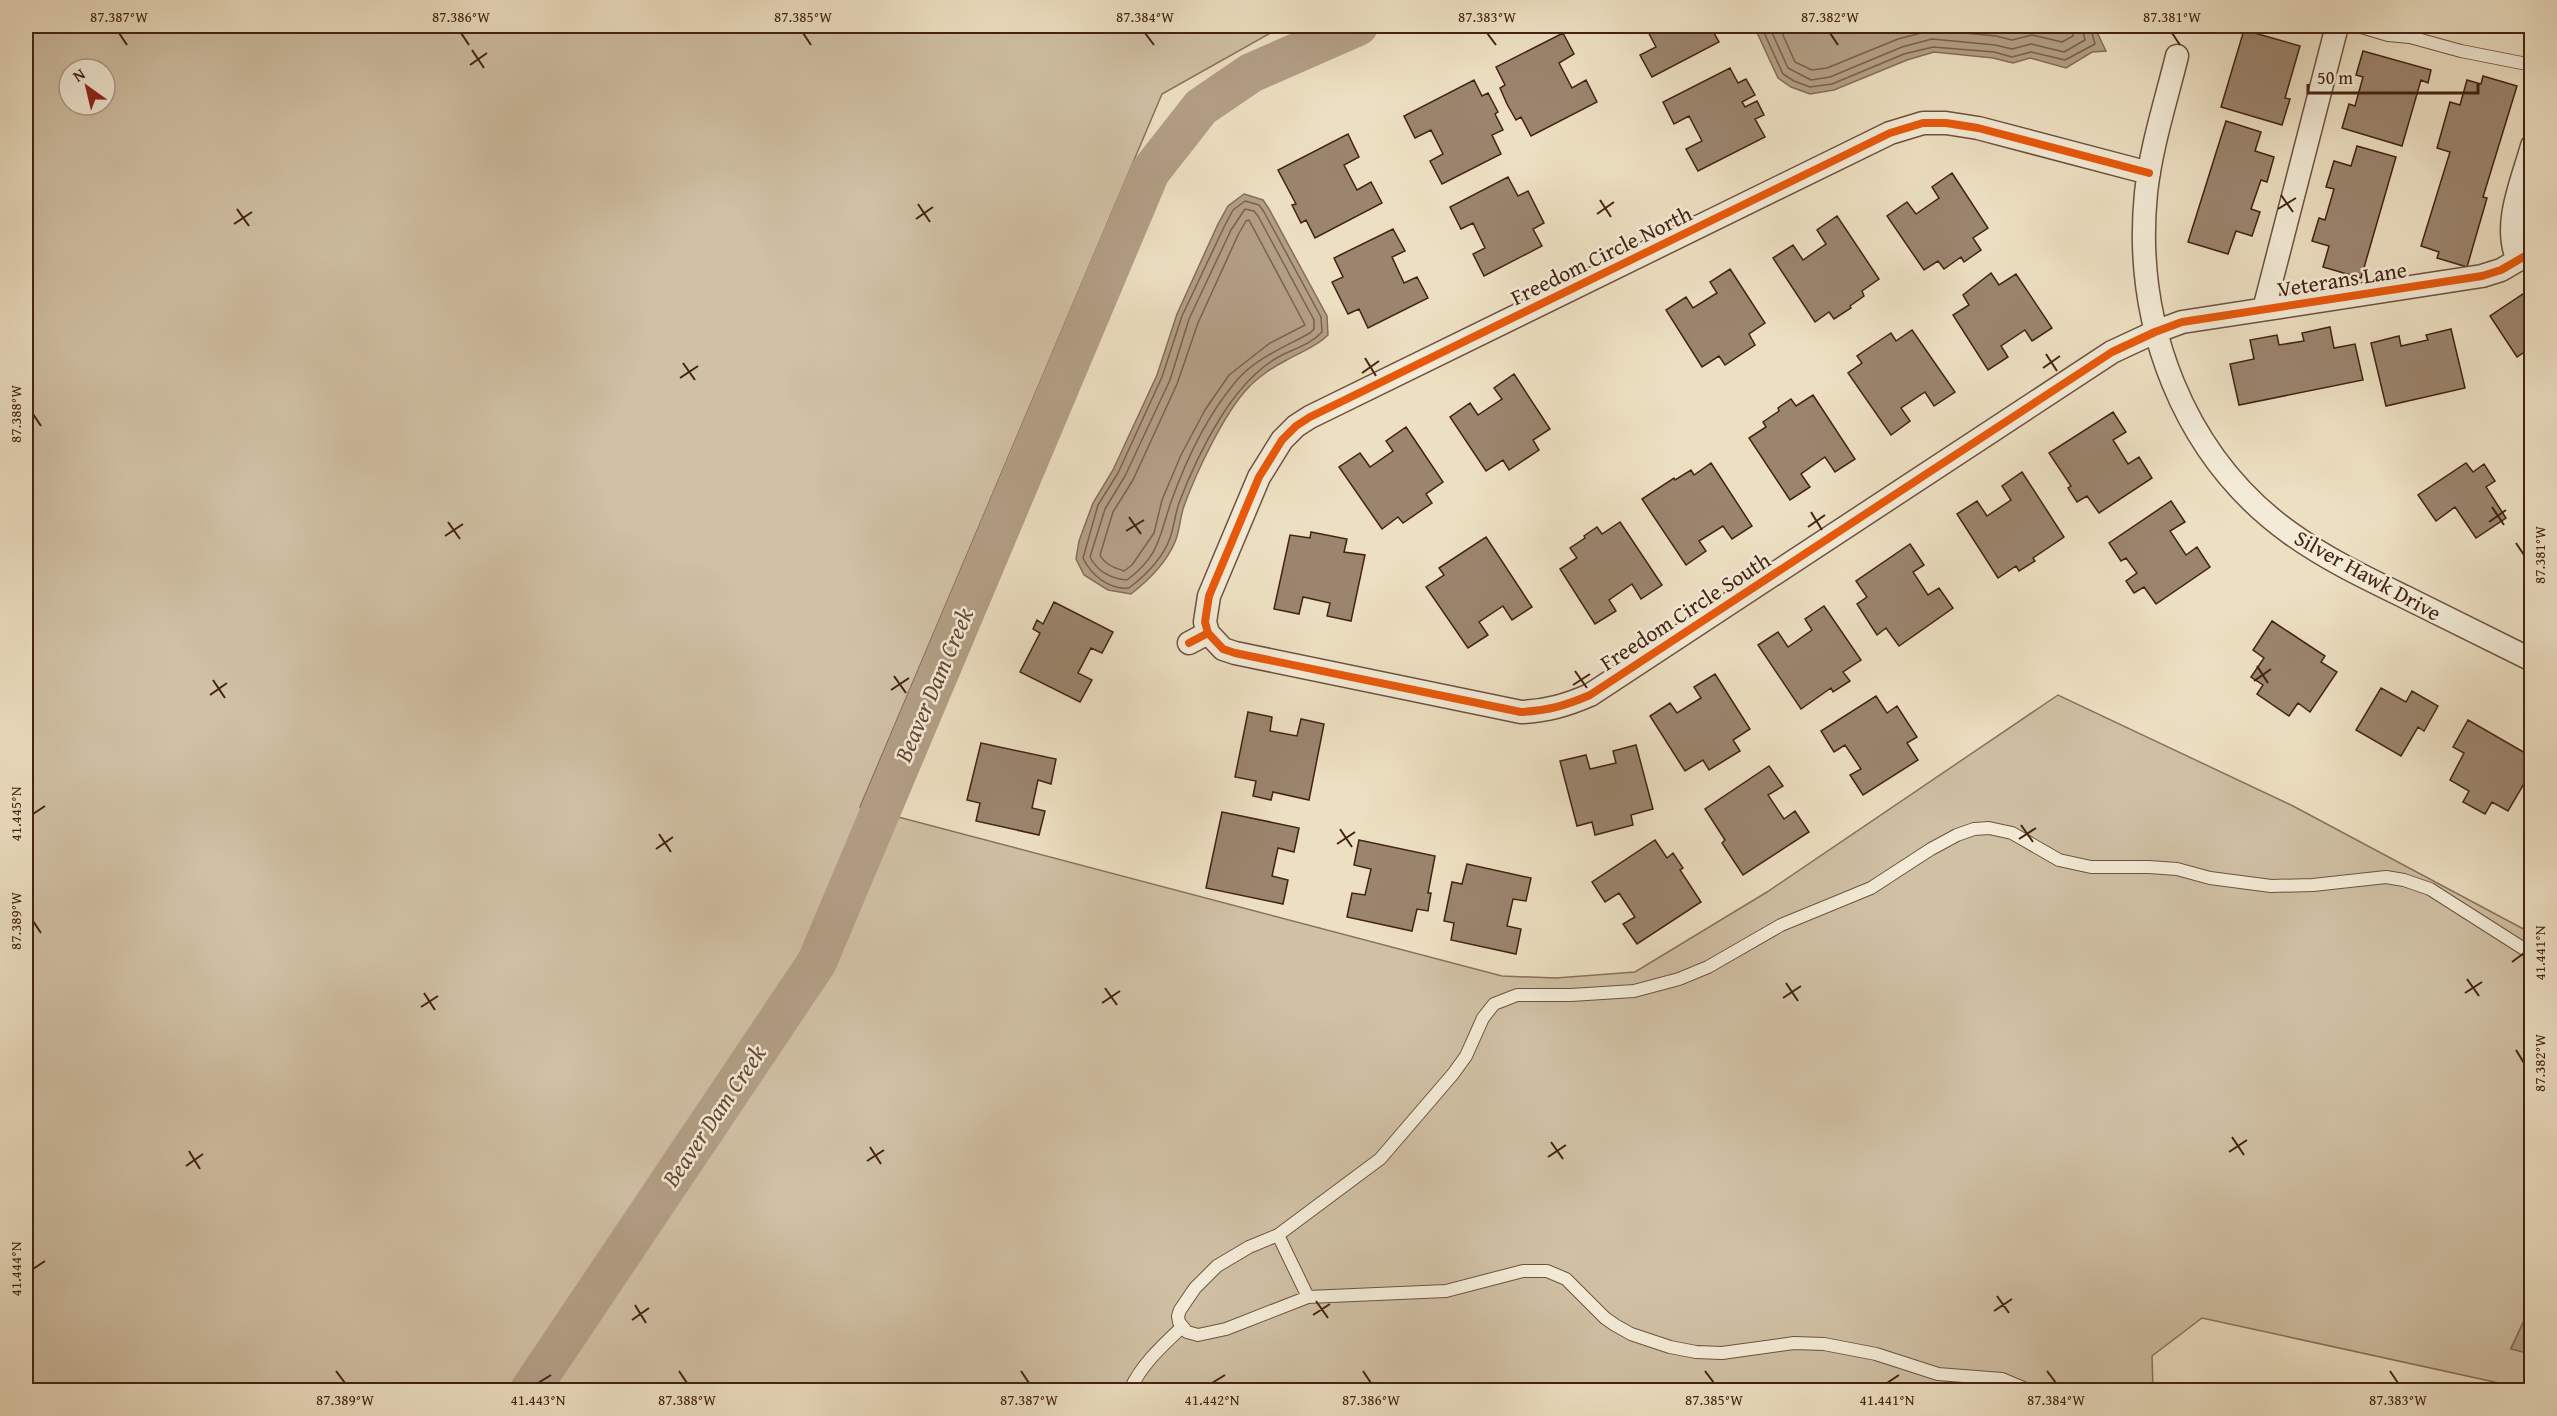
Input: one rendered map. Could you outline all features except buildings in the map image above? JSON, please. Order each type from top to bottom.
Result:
[{"type":"street","name":"Veterans Lane","points":[[2264,309],[2337,26]]},
{"type":"street","name":"Silver Hawk Drive","points":[[2177,56],[2149,173],[2145,225],[2145,269],[2155,332],[2171,380],[2194,426],[2228,477],[2253,503],[2289,532],[2326,557],[2532,660]]},
{"type":"street","name":"Freedom Circle North","points":[[1198,638],[1205,622],[1209,596],[1254,488],[1271,454],[1296,426],[1310,417],[1870,143],[1905,127],[1923,123],[1946,123],[1978,128],[2149,173]]},
{"type":"street","name":"Veterans Lane","points":[[2155,332],[2200,318],[2482,276],[2525,256],[2511,240],[2512,222],[2532,146]]},
{"type":"street","name":"Freedom Circle South","points":[[1198,638],[1235,654],[1510,710],[1543,711],[1566,705],[1600,688],[2112,352],[2155,332]]},
{"type":"lane","points":[[2358,26],[2388,34],[2412,31],[2461,51],[2532,65]]},
{"type":"lane","points":[[2028,1390],[2002,1379],[1938,1374],[1876,1354],[1824,1344],[1794,1343],[1722,1353],[1670,1347],[1631,1334],[1616,1325],[1605,1318],[1566,1279],[1546,1271],[1523,1271],[1446,1291],[1308,1297],[1210,1333],[1192,1335],[1182,1327],[1178,1316],[1205,1276],[1233,1255],[1278,1235],[1380,1159],[1453,1074],[1466,1056],[1483,1018],[1494,1004],[1517,995],[1571,995],[1634,991],[1679,979],[1708,967],[1781,925],[1870,888],[1931,849],[1974,829],[1989,828],[2012,833],[2059,860],[2091,867],[2177,869],[2210,878],[2271,886],[2313,885],[2386,877],[2404,879],[2430,889],[2532,954]]},
{"type":"lane","points":[[1278,1235],[1308,1297]]},
{"type":"lane","points":[[1130,1390],[1140,1371],[1182,1327]]},
{"type":"shaded area","points":[[26,26],[1283,26],[1162,94],[860,807],[1502,976],[1556,978],[1635,972],[1767,892],[2058,695],[2293,806],[2531,933],[2532,1304],[2511,1348],[2531,1354],[2531,1390],[2202,1318],[2152,1356],[2153,1390],[26,1390]]},
{"type":"water","points":[[1754,26],[2094,26],[2106,51],[2092,52],[2066,68],[2030,58],[2013,63],[1993,58],[1934,52],[1907,60],[1834,90],[1810,94],[1791,87],[1778,78]]},
{"type":"water","points":[[1244,194],[1263,200],[1269,209],[1327,316],[1328,335],[1313,347],[1270,370],[1248,388],[1220,428],[1203,461],[1184,506],[1175,542],[1167,557],[1131,594],[1108,590],[1084,575],[1076,559],[1079,541],[1093,503],[1113,470],[1157,375],[1177,314],[1218,224],[1228,206]]},
{"type":"water","points":[[2531,1305],[2531,1354],[2511,1349]]},
{"type":"waterway","name":"Beaver Dam Creek","points":[[530,1390],[817,962],[1150,172],[1201,107],[1251,73],[1358,26]]},
{"type":"cycle path","points":[[1208,633],[1205,622],[1209,596],[1259,477],[1282,440],[1296,426],[1310,417],[1890,133],[1923,123],[1946,123],[1978,128],[2149,173]]},
{"type":"cycle path","points":[[1189,643],[1208,633],[1223,649],[1235,653],[1521,712],[1565,705],[1590,695],[2112,352],[2182,322],[2482,276],[2501,270],[2532,252]]}]
